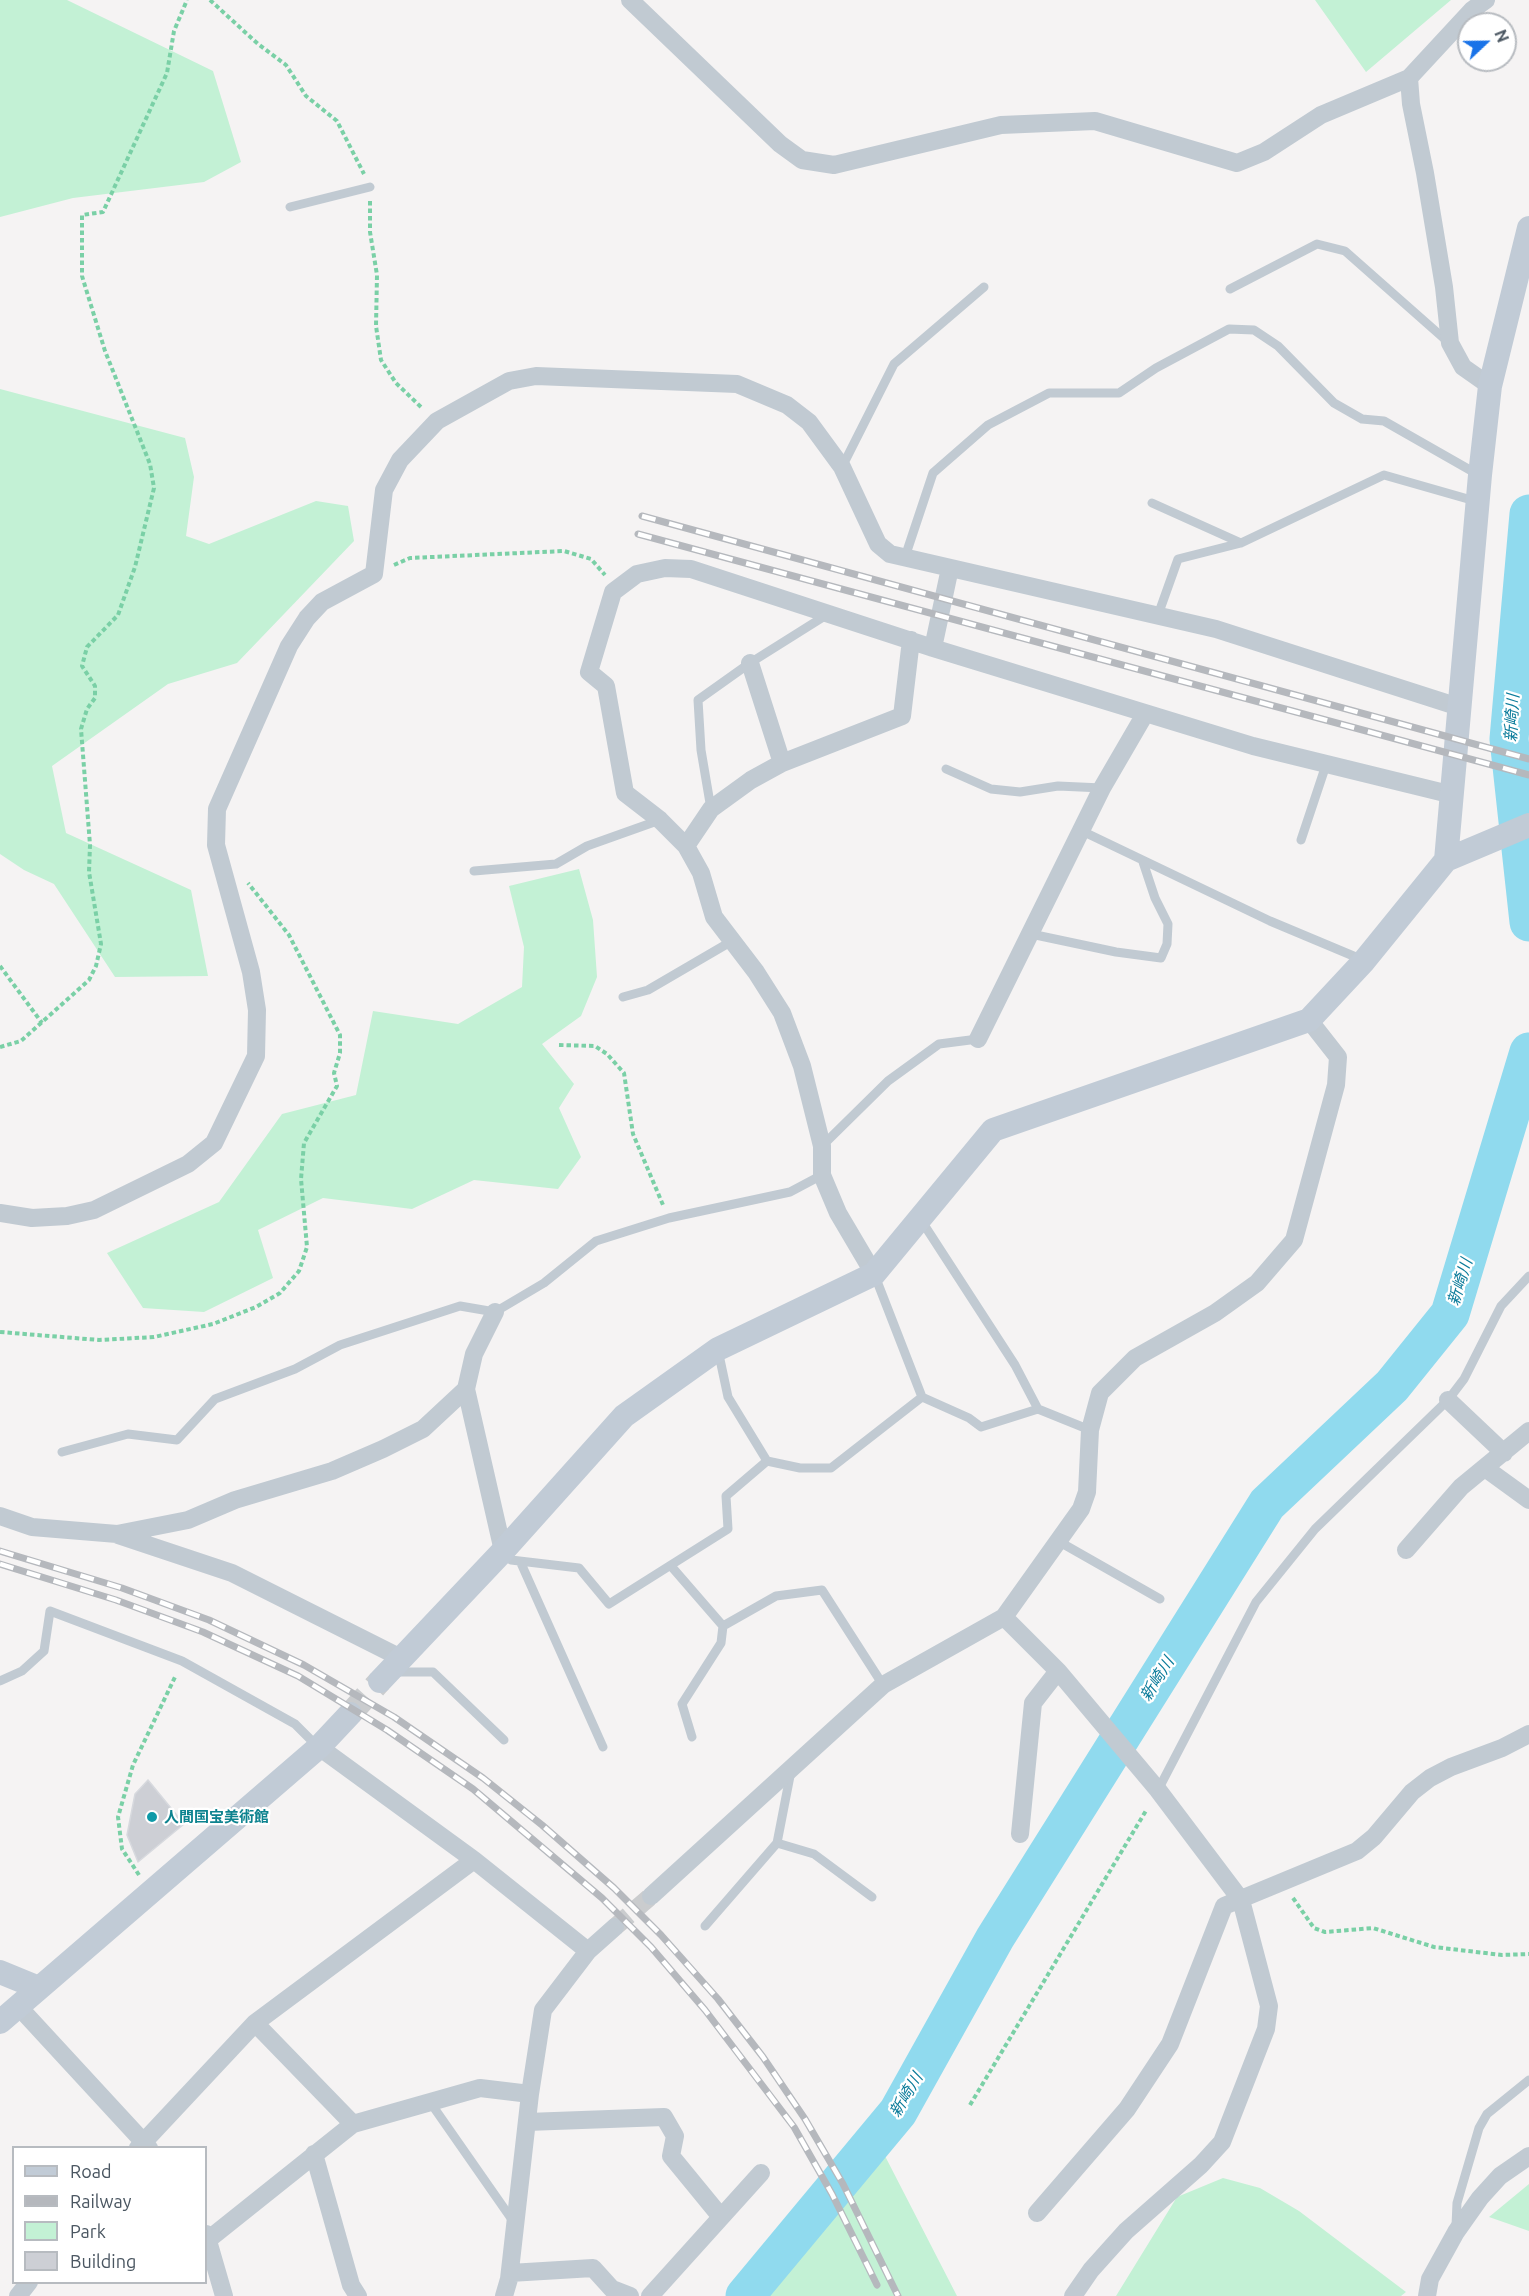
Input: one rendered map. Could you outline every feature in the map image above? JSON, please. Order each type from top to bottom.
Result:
[{"type":"street","points":[[630,0],[780,144],[802,160],[834,165],[1001,125],[1095,122],[1237,163],[1264,152],[1321,114],[1409,78],[1472,10],[1486,0]]},
{"type":"street","points":[[1409,78],[1411,104],[1444,288],[1450,343],[1463,367],[1490,386]]},
{"type":"street","points":[[1446,860],[1490,386],[1529,228]]},
{"type":"street","points":[[0,1214],[32,1218],[67,1216],[94,1210],[188,1164],[214,1143],[256,1056],[257,1010],[251,972],[216,844],[217,809],[289,646],[307,618],[322,602],[374,574],[384,490],[400,460],[436,421],[509,381],[536,376],[737,384],[788,405],[809,422],[842,467],[878,544],[890,554],[1216,629],[1459,707]]},
{"type":"street","points":[[874,1274],[838,1213],[822,1175],[822,1146],[802,1066],[782,1014],[714,917],[701,873],[686,846],[660,820],[625,793],[606,686],[590,672],[613,592],[637,574],[665,568],[691,569],[1145,714],[1326,765],[1453,795]]},
{"type":"street","points":[[933,648],[950,568]]},
{"type":"street","points":[[686,846],[711,809],[751,780],[782,763],[902,716],[911,640]]},
{"type":"street","points":[[750,663],[782,763]]},
{"type":"street","points":[[978,1039],[1000,990],[1031,934],[1102,788],[1145,714]]},
{"type":"street","points":[[0,1516],[32,1527],[117,1534],[232,1573],[390,1670],[511,1556],[624,1416],[718,1349],[874,1274],[993,1130],[1309,1020],[1364,961],[1446,860],[1529,825]]},
{"type":"street","points":[[651,1896],[883,1685],[1004,1617],[1081,1509],[1087,1492],[1090,1430],[1100,1393],[1136,1358],[1215,1313],[1257,1283],[1294,1240],[1336,1085],[1338,1057],[1309,1020]]},
{"type":"street","points":[[495,1312],[474,1354],[466,1389],[511,1556]]},
{"type":"street","points":[[117,1534],[188,1520],[235,1500],[332,1471],[423,1429],[466,1389]]},
{"type":"street","points":[[1448,1400],[1504,1453]]},
{"type":"street","points":[[1406,1550],[1461,1487],[1529,1431]]},
{"type":"street","points":[[1485,1468],[1529,1500]]},
{"type":"street","points":[[1004,1617],[1058,1671],[1158,1790],[1241,1900],[1269,2006],[1266,2029],[1222,2142],[1201,2165],[1126,2231],[1091,2270],[1073,2296]]},
{"type":"street","points":[[1020,1834],[1033,1703],[1058,1671]]},
{"type":"street","points":[[0,2022],[319,1747],[350,1714]]},
{"type":"street","points":[[1037,2214],[1127,2109],[1170,2044],[1224,1906],[1357,1851],[1374,1837],[1412,1792],[1430,1778],[1451,1767],[1502,1748],[1529,1734]]},
{"type":"street","points":[[319,1747],[474,1860],[588,1951]]},
{"type":"street","points":[[18,2007],[144,2145],[255,2023],[474,1860]]},
{"type":"street","points":[[504,2296],[510,2272],[530,2094],[543,2010],[588,1951],[615,1927]]},
{"type":"street","points":[[0,1972],[39,1988]]},
{"type":"street","points":[[255,2023],[353,2124]]},
{"type":"street","points":[[224,2296],[207,2237],[353,2124],[480,2088],[530,2094]]},
{"type":"street","points":[[527,2122],[664,2117],[675,2136],[671,2156],[721,2217]]},
{"type":"street","points":[[314,2154],[351,2285],[358,2296]]},
{"type":"street","points":[[1427,2296],[1430,2279],[1456,2232],[1480,2198],[1500,2176],[1529,2156]]},
{"type":"street","points":[[650,2296],[761,2173]]},
{"type":"street","points":[[510,2272],[593,2268],[612,2289],[630,2296]]},
{"type":"street","points":[[18,2296],[28,2284]]},
{"type":"lane","points":[[290,207],[370,187]]},
{"type":"lane","points":[[1230,289],[1317,244],[1345,251],[1450,343]]},
{"type":"lane","points":[[842,467],[894,364],[984,287]]},
{"type":"lane","points":[[905,557],[933,473],[988,425],[1049,393],[1119,393],[1156,368],[1229,329],[1254,330],[1278,346],[1334,403],[1362,418],[1384,421],[1480,475]]},
{"type":"lane","points":[[1158,615],[1178,559],[1241,543],[1384,475],[1478,502]]},
{"type":"lane","points":[[1152,503],[1241,543]]},
{"type":"lane","points":[[711,809],[701,750],[698,700],[750,663],[828,614]]},
{"type":"lane","points":[[1301,840],[1326,765]]},
{"type":"lane","points":[[946,769],[991,789],[1020,792],[1058,786],[1102,788]]},
{"type":"lane","points":[[474,871],[556,864],[587,846],[660,820]]},
{"type":"lane","points":[[1082,831],[1270,921],[1364,961]]},
{"type":"lane","points":[[1031,934],[1116,952],[1161,958],[1167,944],[1168,924],[1155,898],[1143,862]]},
{"type":"lane","points":[[623,997],[648,990],[732,941]]},
{"type":"lane","points":[[822,1146],[888,1081],[939,1044],[978,1039]]},
{"type":"lane","points":[[62,1452],[128,1434],[177,1440],[215,1398],[295,1369],[340,1345],[460,1306],[495,1312],[544,1283],[596,1241],[669,1218],[790,1192],[822,1175]]},
{"type":"lane","points":[[919,1217],[1016,1365],[1038,1409]]},
{"type":"lane","points":[[874,1274],[922,1397],[969,1418],[981,1427],[1038,1409],[1090,1430]]},
{"type":"lane","points":[[1158,1790],[1256,1602],[1315,1529],[1448,1400],[1464,1379],[1501,1306],[1529,1276]]},
{"type":"lane","points":[[718,1349],[728,1397],[767,1461],[800,1467],[831,1468],[922,1397]]},
{"type":"lane","points":[[511,1556],[579,1568],[609,1604],[728,1529],[726,1496],[767,1461]]},
{"type":"lane","points":[[1058,1540],[1160,1599]]},
{"type":"lane","points":[[511,1556],[603,1747]]},
{"type":"lane","points":[[671,1566],[723,1626],[721,1643],[682,1704],[692,1737]]},
{"type":"lane","points":[[723,1626],[776,1596],[822,1590],[883,1685]]},
{"type":"lane","points":[[0,1682],[22,1671],[44,1651],[50,1611],[182,1661],[294,1724],[319,1747]]},
{"type":"lane","points":[[390,1670],[433,1672],[504,1740]]},
{"type":"lane","points":[[705,1926],[777,1843],[791,1771]]},
{"type":"lane","points":[[777,1843],[814,1854],[872,1897]]},
{"type":"lane","points":[[1456,2232],[1457,2203],[1479,2128],[1487,2114],[1529,2080]]},
{"type":"lane","points":[[430,2102],[515,2223]]},
{"type":"path","points":[[0,1047],[21,1041],[89,980],[96,966],[101,944],[89,872],[90,845],[81,729],[87,709],[95,698],[95,686],[82,666],[87,647],[118,615],[135,567],[154,489],[150,464],[105,351],[82,276],[82,215],[103,212],[167,73],[174,32],[186,0]]},
{"type":"path","points":[[374,574],[410,558],[564,551],[591,559],[604,573],[613,592]]},
{"type":"path","points":[[0,966],[42,1023]]},
{"type":"path","points":[[559,1045],[596,1046],[607,1054],[624,1073],[633,1134],[669,1218]]},
{"type":"path","points":[[150,1892],[122,1849],[118,1816],[133,1765],[182,1661]]},
{"type":"path","points":[[970,2104],[1158,1790]]},
{"type":"path","points":[[1282,1882],[1314,1928],[1325,1932],[1373,1928],[1434,1947],[1502,1954],[1529,1954]]},
{"type":"green space","points":[[0,0],[67,0],[213,71],[241,162],[204,182],[73,198],[0,217]]},
{"type":"green space","points":[[1315,0],[1451,0],[1366,72]]},
{"type":"green space","points":[[0,389],[185,438],[194,477],[186,536],[209,544],[316,501],[348,506],[354,541],[237,663],[168,684],[52,766],[66,833],[191,890],[208,976],[115,977],[54,884],[24,870],[0,854]]},
{"type":"green space","points":[[579,869],[593,920],[597,977],[581,1016],[542,1044],[574,1084],[559,1108],[581,1157],[558,1189],[474,1180],[412,1209],[323,1198],[258,1230],[273,1278],[204,1312],[143,1308],[107,1253],[219,1202],[282,1114],[356,1095],[373,1011],[458,1024],[522,987],[524,947],[509,886]]},
{"type":"green space","points":[[885,2156],[957,2296],[764,2296],[781,2276]]},
{"type":"green space","points":[[1223,2178],[1260,2188],[1299,2211],[1406,2292],[1401,2296],[1116,2296],[1177,2197]]},
{"type":"green space","points":[[1529,2184],[1529,2231],[1489,2217]]},
{"type":"building","points":[[148,1780],[184,1824],[138,1862],[127,1835],[135,1794]]},
{"type":"waterway","name":"新崎川","points":[[1529,514],[1509,739],[1529,922]]},
{"type":"waterway","name":"新崎川","points":[[745,2296],[898,2112],[995,1938],[1267,1504],[1392,1386],[1450,1314],[1529,1052]]},
{"type":"tunnel","points":[[350,1714],[380,1681]]},
{"type":"tunnel","points":[[615,1927],[651,1896]]},
{"type":"railway","points":[[642,516],[1529,759]]},
{"type":"railway","points":[[638,534],[1529,775]]},
{"type":"railway","points":[[0,1551],[122,1588],[209,1620],[304,1665],[394,1717],[483,1778],[542,1825],[614,1888],[661,1935],[718,1999],[763,2057],[805,2119],[843,2184],[898,2296]]},
{"type":"railway","points":[[0,1564],[116,1600],[203,1632],[298,1676],[387,1730],[473,1789],[602,1898],[651,1947],[705,2010],[794,2127],[832,2194],[877,2285]]},
{"type":"place","name":"人間国宝美術館","points":[[152,1817]]}]
